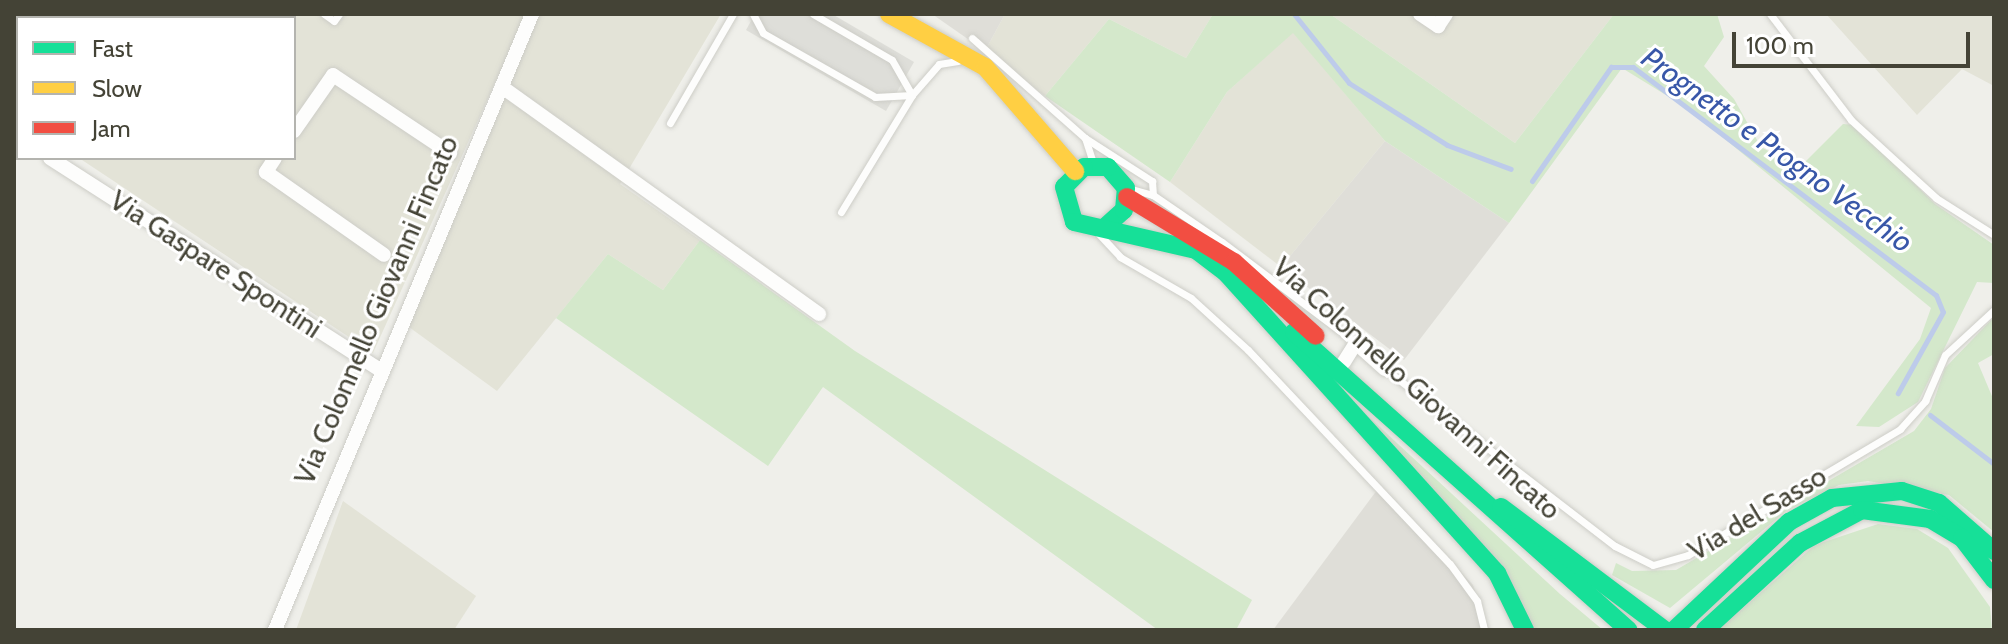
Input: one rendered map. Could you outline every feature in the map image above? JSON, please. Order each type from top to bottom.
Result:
[{"type":"main road","name":"Via Colonnello Giovanni Fincato","points":[[889,14],[985,67],[1084,168],[1113,170],[1126,192],[1234,262],[1503,509],[1665,630]]},
{"type":"main road","name":"Via Colonnello Giovanni Fincato","points":[[1084,168],[1064,187],[1064,206],[1074,222],[1196,250],[1225,272],[1628,630]]},
{"type":"main road","points":[[1100,228],[1121,216],[1126,192]]},
{"type":"main road","points":[[1225,272],[1497,573],[1525,630]]},
{"type":"main road","points":[[1674,630],[1789,522],[1832,498],[1902,491],[1939,503],[1994,551]]},
{"type":"main road","points":[[1705,630],[1800,543],[1862,510],[1930,519],[1962,538],[1994,580]]},
{"type":"street","name":"Via Colonnello Giovanni Fincato","points":[[275,630],[532,14]]},
{"type":"street","points":[[1420,14],[1438,26],[1446,14]]},
{"type":"street","points":[[296,128],[333,75],[450,153]]},
{"type":"street","points":[[502,87],[819,314]]},
{"type":"street","points":[[274,160],[266,172],[384,255]]},
{"type":"street","name":"Via Gaspare Spontini","points":[[68,163],[382,371]]},
{"type":"street","points":[[1344,362],[1356,343]]},
{"type":"street","name":"Via del Sasso","points":[[1356,343],[1385,369]]},
{"type":"lane","points":[[324,14],[334,21],[339,14]]},
{"type":"lane","points":[[670,123],[733,14]]},
{"type":"lane","points":[[753,14],[763,33],[875,97],[912,95]]},
{"type":"lane","points":[[813,14],[892,60],[912,95]]},
{"type":"lane","points":[[1770,14],[1851,120],[1936,198],[1994,235]]},
{"type":"lane","points":[[972,38],[1085,138],[1152,181],[1153,195]]},
{"type":"lane","points":[[841,212],[912,95],[939,64],[985,67]]},
{"type":"lane","points":[[1084,168],[1085,138]]},
{"type":"lane","points":[[1126,192],[1153,195],[1356,343]]},
{"type":"lane","points":[[1100,228],[1120,257],[1191,298],[1248,350],[1450,564],[1477,601],[1484,630]]},
{"type":"lane","name":"Via del Sasso","points":[[1385,369],[1615,546],[1653,565],[1688,555],[1900,429],[1925,401],[1945,355],[1994,310]]},
{"type":"shaded area","points":[[14,14],[526,14],[373,353],[82,160],[296,160],[296,16],[16,16],[16,66]]},
{"type":"shaded area","points":[[535,14],[721,14],[620,184],[700,240],[663,290],[608,254],[497,391],[409,327]]},
{"type":"shaded area","points":[[755,14],[832,14],[914,62],[886,111],[746,30]]},
{"type":"shaded area","points":[[932,14],[1005,14],[985,51]]},
{"type":"shaded area","points":[[1005,14],[1213,14],[1186,58],[1109,19],[1045,96],[985,51]]},
{"type":"shaded area","points":[[1330,14],[1614,14],[1515,143]]},
{"type":"shaded area","points":[[1826,14],[1994,14],[1994,86],[1962,69],[1917,115]]},
{"type":"shaded area","points":[[1293,32],[1385,141],[1281,267],[1170,182],[1227,92]]},
{"type":"shaded area","points":[[1385,141],[1509,223],[1404,360],[1281,267]]},
{"type":"shaded area","points":[[1380,486],[1473,585],[1489,630],[1273,630]]},
{"type":"shaded area","points":[[343,501],[476,596],[454,630],[296,630]]},
{"type":"green space","points":[[1213,14],[1330,14],[1515,143],[1614,14],[1717,14],[1724,37],[1704,66],[1734,99],[1761,147],[1783,159],[1806,161],[1843,124],[1855,125],[1935,204],[1994,245],[1994,283],[1977,282],[1918,402],[1879,427],[1856,426],[1920,339],[1931,308],[1687,108],[1622,68],[1509,223],[1385,141],[1293,33],[1227,92],[1170,182],[1045,96],[1109,19],[1186,58]]},
{"type":"green space","points":[[700,240],[855,351],[1252,600],[1236,630],[1158,630],[823,387],[768,466],[556,318],[608,254],[663,290]]},
{"type":"green space","points":[[1994,317],[1994,354],[1978,363],[1994,401],[1994,532],[1949,495],[1868,481],[1839,485],[1786,511],[1670,608],[1612,575],[1616,563],[1632,571],[1676,570],[1914,431],[1931,409],[1945,368]]},
{"type":"green space","points":[[1357,406],[1560,594],[1603,630],[1529,630]]},
{"type":"green space","points":[[1878,524],[1917,529],[1948,548],[1990,607],[1992,630],[1718,630],[1815,545]]},
{"type":"waterway","name":"Prognetto e Progno Vecchio","points":[[1294,14],[1349,83],[1447,145],[1511,169]]},
{"type":"waterway","name":"Prognetto e Progno Vecchio","points":[[1532,181],[1611,67],[1633,67],[1936,295],[1943,312],[1898,393]]},
{"type":"waterway","name":"Prognetto e Progno Vecchio","points":[[1930,415],[1994,464]]},
{"type":"traffic: fast","points":[[1105,227],[1124,210],[1126,188],[1108,167],[1084,167],[1064,187],[1074,222],[1196,250],[1234,279]]},
{"type":"traffic: fast","points":[[1225,272],[1497,573],[1525,630]]},
{"type":"traffic: fast","points":[[1294,332],[1628,630]]},
{"type":"traffic: fast","points":[[1674,630],[1789,522],[1832,498],[1902,491],[1939,503],[1994,551]]},
{"type":"traffic: fast","points":[[1501,507],[1665,630]]},
{"type":"traffic: fast","points":[[1705,630],[1800,543],[1862,510],[1930,519],[1962,538],[1994,580]]},
{"type":"traffic: slow","points":[[889,14],[985,67],[1075,171]]},
{"type":"traffic: jam","points":[[1127,197],[1234,262],[1316,336]]}]
